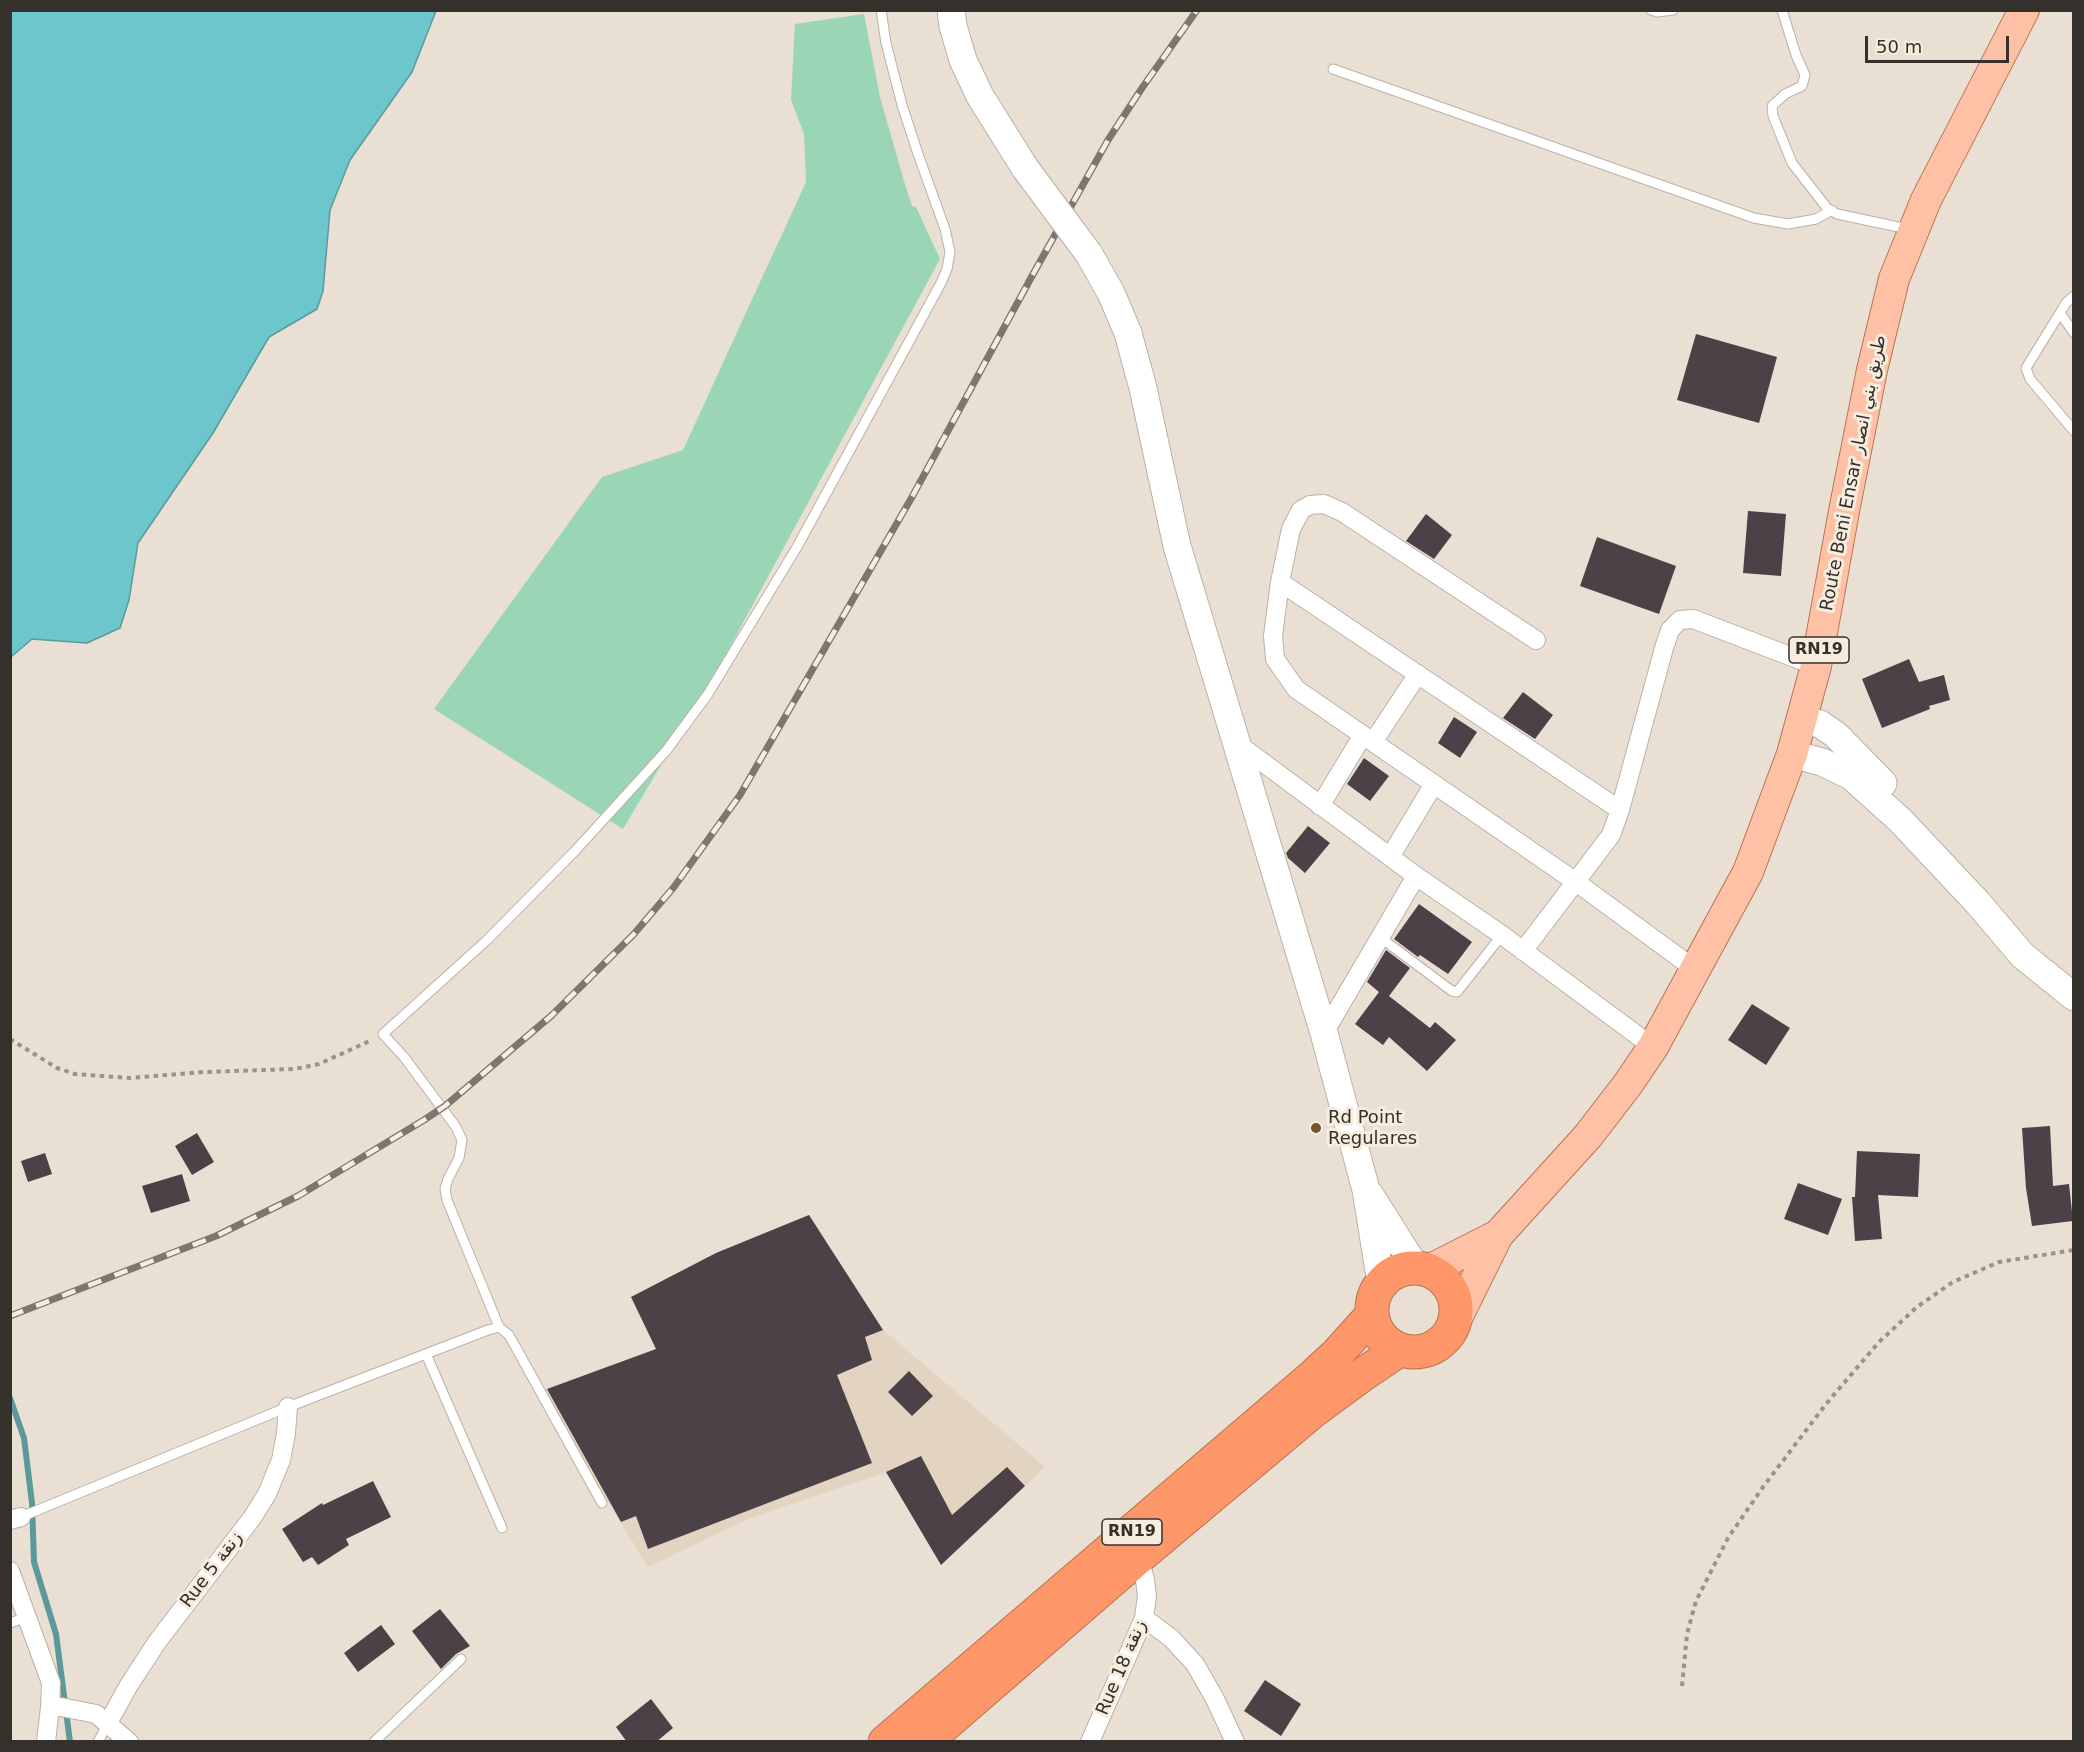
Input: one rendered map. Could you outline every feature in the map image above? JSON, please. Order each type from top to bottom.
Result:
[{"type":"highway","name":"RN19","points":[[885,1742],[1336,1355],[1372,1315],[1373,1298],[1381,1283],[1390,1274],[1403,1269],[1422,1269]]},
{"type":"highway","points":[[1422,1269],[1442,1278],[1452,1291],[1456,1306],[1455,1322]]},
{"type":"highway","points":[[1372,1315],[1376,1330],[1386,1342],[1399,1350]]},
{"type":"highway","name":"RN19","points":[[926,1742],[1139,1557],[1312,1412],[1399,1350],[1413,1353],[1433,1348],[1449,1334],[1455,1322]]},
{"type":"main road","points":[[951,10],[952,26],[967,69],[980,96],[1025,168],[1089,254],[1111,293],[1128,333],[1143,388],[1177,546],[1324,1034],[1366,1190],[1381,1283]]},
{"type":"main road","name":"Route Beni Ensar طريق بني انصار","points":[[1455,1322],[1498,1235],[1588,1136],[1653,1047],[1748,872],[1792,754],[1816,666],[1872,370],[1894,279],[1926,200],[2024,10]]},
{"type":"main road","points":[[1802,720],[1820,724],[1836,735],[1855,767],[2022,955],[2073,997]]},
{"type":"main road","points":[[1792,754],[1855,767],[2038,948],[2073,976]]},
{"type":"main road","points":[[1366,1190],[1422,1269]]},
{"type":"main road","name":"Route Beni Ensar طريق بني انصار","points":[[1422,1269],[1498,1235]]},
{"type":"street","points":[[1536,639],[1342,512],[1324,504],[1310,505],[1301,510],[1291,529],[1280,582],[1273,636],[1275,659],[1296,689],[1576,882],[1696,970]]},
{"type":"street","points":[[1280,582],[1620,810]]},
{"type":"street","points":[[1523,951],[1611,835],[1620,810],[1664,648],[1670,630],[1680,620],[1693,619],[1816,666]]},
{"type":"street","points":[[1320,806],[1418,674]]},
{"type":"street","points":[[1238,744],[1416,876],[1503,934],[1653,1047]]},
{"type":"street","points":[[1390,857],[1434,784]]},
{"type":"street","points":[[1324,1034],[1416,876]]},
{"type":"street","name":"Rue 5 زنقة","points":[[102,1718],[129,1685],[157,1642],[252,1518],[267,1494],[281,1460],[288,1407]]},
{"type":"street","name":"Rue 18 زنقة","points":[[1090,1742],[1144,1618],[1147,1596],[1139,1557]]},
{"type":"street","points":[[10,1571],[19,1620],[51,1683],[55,1707],[46,1742]]},
{"type":"street","points":[[1144,1618],[1170,1638],[1195,1664],[1215,1699],[1235,1742]]},
{"type":"street","points":[[55,1707],[102,1718],[129,1742]]},
{"type":"lane","points":[[603,1503],[509,1335],[499,1328],[447,1200],[445,1189],[459,1158],[462,1140],[456,1127],[383,1034],[486,942],[575,851],[666,752],[708,694],[825,500],[941,283],[947,269],[950,252],[945,229],[902,105],[886,43],[881,10]]},
{"type":"lane","points":[[1651,10],[1657,12],[1673,10]]},
{"type":"lane","points":[[1782,10],[1796,55],[1805,75],[1802,86],[1778,99],[1772,106],[1773,116],[1792,163],[1827,208],[1837,214],[1914,230]]},
{"type":"lane","points":[[1333,69],[1754,218],[1788,224],[1816,219],[1832,210]]},
{"type":"lane","points":[[2073,296],[2066,303],[2026,368],[2030,379],[2073,431]]},
{"type":"lane","points":[[2060,313],[2073,333]]},
{"type":"lane","points":[[1381,938],[1452,991],[1457,992],[1503,934]]},
{"type":"lane","points":[[16,1519],[288,1407],[488,1330],[499,1328]]},
{"type":"lane","points":[[426,1354],[502,1528]]},
{"type":"lane","points":[[374,1742],[461,1659]]},
{"type":"lane","points":[[98,1742],[102,1718]]},
{"type":"path","points":[[10,1039],[57,1068],[75,1074],[130,1077],[295,1069],[319,1064],[360,1047],[383,1034]]},
{"type":"path","points":[[1682,1686],[1687,1634],[1696,1601],[1728,1538],[1763,1487],[1826,1404],[1879,1342],[1917,1307],[1953,1282],[1999,1262],[2073,1250]]},
{"type":"shaded area","points":[[809,1215],[883,1330],[1045,1467],[941,1565],[886,1472],[748,1519],[648,1567],[541,1391],[640,1355],[658,1354],[631,1297],[716,1253]]},
{"type":"green space","points":[[864,14],[880,97],[904,181],[912,206],[916,207],[940,259],[718,669],[623,829],[434,709],[602,477],[683,450],[806,182],[804,134],[791,100],[795,24]]},
{"type":"water","points":[[11,10],[436,11],[412,72],[350,160],[330,210],[323,291],[317,309],[269,337],[213,433],[138,543],[129,600],[120,628],[87,643],[32,639],[11,657]]},
{"type":"building","points":[[1696,334],[1777,357],[1759,423],[1677,400]]},
{"type":"building","points":[[1748,511],[1786,514],[1781,576],[1743,573]]},
{"type":"building","points":[[1426,514],[1452,535],[1434,559],[1406,541]]},
{"type":"building","points":[[1597,537],[1676,566],[1659,614],[1580,586]]},
{"type":"building","points":[[1909,659],[1919,682],[1944,675],[1950,700],[1929,706],[1930,709],[1882,728],[1862,679]]},
{"type":"building","points":[[1523,692],[1553,715],[1535,739],[1503,718]]},
{"type":"building","points":[[1454,717],[1477,732],[1460,758],[1438,743]]},
{"type":"building","points":[[1364,758],[1389,776],[1370,801],[1347,784]]},
{"type":"building","points":[[1308,826],[1330,843],[1305,873],[1288,858],[1286,853]]},
{"type":"building","points":[[1419,904],[1472,942],[1448,974],[1420,955],[1418,957],[1394,939]]},
{"type":"building","points":[[1386,950],[1410,968],[1389,996],[1430,1028],[1435,1022],[1456,1040],[1427,1071],[1389,1037],[1383,1045],[1355,1024],[1379,992],[1367,982]]},
{"type":"building","points":[[1752,1004],[1790,1028],[1766,1065],[1728,1040]]},
{"type":"building","points":[[2050,1126],[2053,1186],[2069,1184],[2073,1221],[2032,1226],[2026,1188],[2022,1128]]},
{"type":"building","points":[[197,1133],[214,1162],[192,1175],[175,1146]]},
{"type":"building","points":[[1857,1151],[1920,1154],[1918,1197],[1878,1195],[1882,1239],[1855,1241],[1852,1197],[1855,1197]]},
{"type":"building","points":[[45,1153],[52,1174],[28,1182],[21,1161]]},
{"type":"building","points":[[182,1174],[190,1201],[151,1213],[142,1186]]},
{"type":"building","points":[[1798,1183],[1842,1199],[1828,1235],[1784,1219]]},
{"type":"building","points":[[809,1215],[883,1330],[865,1337],[872,1360],[837,1375],[872,1463],[648,1549],[636,1516],[621,1522],[547,1389],[656,1349],[631,1297],[716,1253]]},
{"type":"building","points":[[909,1371],[933,1396],[912,1416],[888,1392]]},
{"type":"building","points":[[921,1456],[952,1515],[1007,1467],[1025,1486],[941,1565],[886,1472]]},
{"type":"building","points":[[373,1481],[391,1517],[346,1539],[349,1545],[318,1565],[312,1557],[303,1562],[282,1529],[322,1503],[323,1505]]},
{"type":"building","points":[[440,1609],[470,1646],[456,1654],[441,1669],[412,1631]]},
{"type":"building","points":[[381,1625],[395,1644],[358,1672],[344,1653]]},
{"type":"building","points":[[1265,1680],[1301,1704],[1281,1736],[1244,1711]]},
{"type":"building","points":[[651,1699],[673,1728],[656,1742],[627,1742],[616,1727]]},
{"type":"waterway","points":[[10,1398],[24,1438],[32,1503],[34,1562],[56,1634],[70,1742]]},
{"type":"railway","points":[[10,1316],[216,1236],[298,1196],[424,1120],[445,1106],[551,1016],[633,935],[674,887],[740,795],[912,497],[1108,140],[1197,10]]},
{"type":"place","name":"Rd Point Regulares","points":[[1316,1128]]}]
